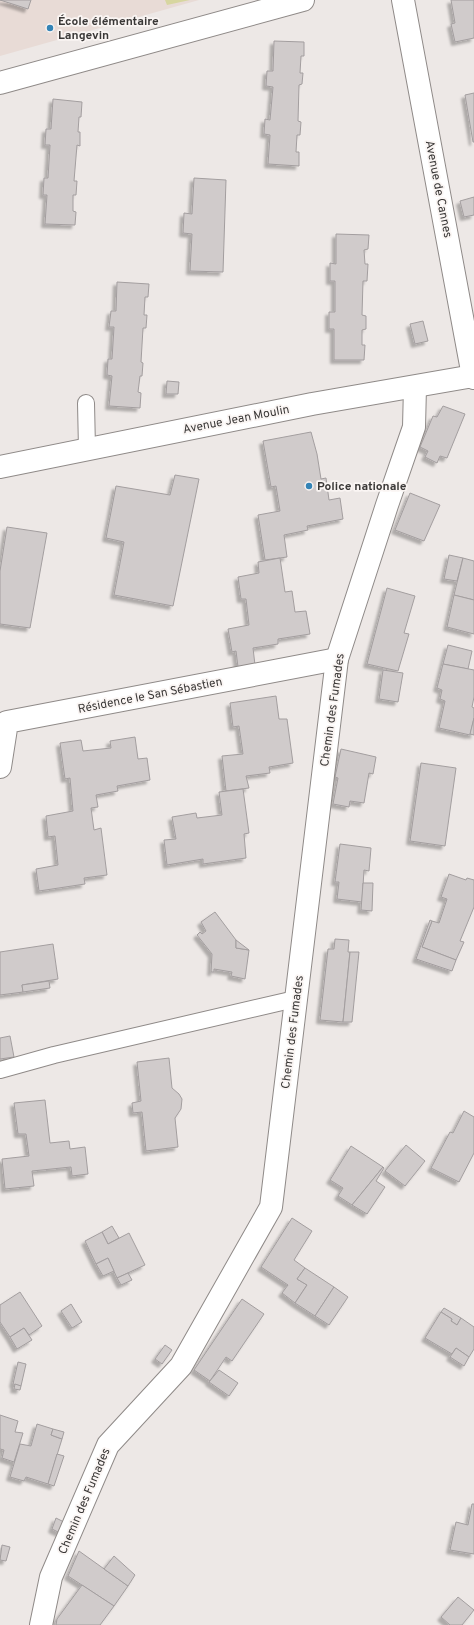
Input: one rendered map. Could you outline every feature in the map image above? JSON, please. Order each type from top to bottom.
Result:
[{"type":"street","name":"Avenue de Cannes","points":[[403,0],[474,377]]},
{"type":"street","points":[[0,83],[290,2]]},
{"type":"street","name":"Avenue Jean Moulin","points":[[0,467],[312,404],[474,377]]},
{"type":"street","name":"Chemin des Fumades","points":[[41,1625],[51,1577],[108,1445],[181,1366],[271,1208],[337,659],[384,512],[414,427],[415,387]]},
{"type":"street","name":"Résidence le San Sébastien","points":[[0,767],[7,722],[337,659]]},
{"type":"lane","points":[[86,403],[87,449]]},
{"type":"lane","points":[[0,1070],[54,1055],[296,999]]},
{"type":"shaded area","name":"École élémentaire Langevin","points":[[0,0],[199,0],[0,56]]},
{"type":"shaded area","points":[[165,0],[190,0],[167,5]]},
{"type":"building","points":[[0,0],[31,0],[28,9]]},
{"type":"building","points":[[451,0],[474,0],[474,38],[455,42],[451,24],[455,23]]},
{"type":"building","points":[[274,41],[304,42],[304,56],[301,56],[300,73],[303,73],[302,84],[299,85],[298,121],[301,122],[300,135],[297,135],[296,152],[299,152],[299,166],[268,164],[270,135],[264,134],[265,119],[270,120],[273,87],[266,86],[267,71],[273,71]]},
{"type":"building","points":[[474,93],[474,142],[473,142],[465,95]]},
{"type":"building","points":[[53,99],[82,102],[78,132],[80,132],[80,146],[77,145],[74,181],[77,181],[76,195],[73,195],[73,211],[76,212],[75,225],[45,224],[47,195],[43,195],[44,178],[48,178],[50,145],[45,145],[46,129],[51,129]]},
{"type":"building","points":[[194,178],[226,180],[223,272],[190,271],[192,234],[183,233],[184,213],[192,214]]},
{"type":"building","points":[[474,197],[474,215],[464,217],[460,201]]},
{"type":"building","points":[[336,234],[369,235],[368,249],[364,250],[365,264],[368,264],[367,281],[363,281],[362,315],[366,316],[366,329],[362,330],[362,345],[365,345],[364,360],[334,360],[334,329],[329,329],[329,312],[335,312],[335,281],[330,281],[330,263],[336,264]]},
{"type":"building","points":[[117,282],[149,284],[148,297],[145,297],[144,315],[147,315],[146,328],[143,328],[141,362],[143,363],[142,376],[140,376],[138,392],[141,393],[140,408],[109,406],[112,376],[107,375],[108,359],[112,359],[114,327],[109,327],[111,311],[116,311]]},
{"type":"building","points":[[423,321],[428,341],[415,344],[410,324]]},
{"type":"building","points":[[167,381],[179,382],[178,394],[166,394]]},
{"type":"building","points":[[443,406],[465,414],[447,458],[440,456],[437,463],[425,457],[428,451],[420,447],[433,416],[437,417]]},
{"type":"building","points":[[311,432],[317,454],[321,479],[326,478],[329,500],[340,498],[343,519],[307,526],[308,530],[284,535],[287,557],[265,560],[258,515],[280,511],[276,486],[271,487],[263,441]]},
{"type":"building","points":[[175,475],[199,479],[173,606],[114,595],[124,542],[106,538],[116,486],[170,495]]},
{"type":"building","points":[[410,493],[440,505],[424,541],[395,530]]},
{"type":"building","points":[[7,527],[47,533],[30,628],[0,624],[0,571]]},
{"type":"building","points":[[449,555],[463,558],[457,581],[444,579]]},
{"type":"building","points":[[280,558],[285,592],[292,591],[295,612],[306,611],[310,634],[278,639],[278,644],[253,648],[255,665],[238,667],[236,651],[232,652],[228,629],[249,625],[246,599],[241,599],[238,577],[259,573],[258,562]]},
{"type":"building","points":[[463,558],[474,561],[474,600],[454,595]]},
{"type":"building","points":[[387,588],[415,596],[404,633],[409,634],[398,671],[367,664]]},
{"type":"building","points":[[454,595],[474,600],[474,634],[447,627]]},
{"type":"building","points":[[448,645],[472,651],[468,669],[443,664]]},
{"type":"building","points":[[443,664],[474,670],[474,697],[472,707],[474,708],[474,718],[470,735],[439,728],[445,701],[440,699],[442,690],[437,688]]},
{"type":"building","points":[[383,670],[403,673],[398,702],[379,699]]},
{"type":"building","points":[[276,696],[279,719],[287,719],[293,763],[269,767],[270,773],[246,776],[249,788],[226,791],[222,756],[243,754],[239,726],[233,727],[230,703]]},
{"type":"building","points":[[474,718],[474,735],[470,734]]},
{"type":"building","points":[[135,737],[138,759],[147,758],[150,780],[117,786],[118,791],[96,795],[98,807],[91,808],[94,830],[101,828],[107,875],[84,878],[85,884],[39,891],[36,869],[58,865],[55,836],[48,837],[46,816],[73,811],[70,778],[65,779],[60,743],[81,740],[83,751],[111,748],[110,741]]},
{"type":"building","points":[[341,749],[376,757],[373,774],[369,773],[364,803],[350,801],[349,807],[333,804],[338,778],[335,777]]},
{"type":"building","points":[[421,763],[456,768],[445,846],[410,841]]},
{"type":"building","points":[[243,789],[249,833],[244,834],[246,858],[203,864],[203,859],[167,865],[164,840],[176,839],[172,817],[196,813],[197,818],[222,815],[219,792]]},
{"type":"building","points":[[340,844],[371,848],[369,871],[364,870],[362,902],[337,899],[339,882],[335,882]]},
{"type":"building","points":[[449,874],[466,880],[467,878],[474,880],[474,907],[460,941],[464,942],[456,960],[422,947],[432,921],[439,923],[447,899],[441,897]]},
{"type":"building","points":[[363,883],[373,883],[372,911],[361,910]]},
{"type":"building","points":[[215,912],[236,940],[236,948],[249,950],[245,979],[231,976],[232,972],[214,969],[214,972],[211,972],[212,954],[197,935],[200,932],[202,934],[206,931],[201,922]]},
{"type":"building","points":[[430,920],[432,921],[422,947],[456,960],[452,971],[416,959]]},
{"type":"building","points":[[335,939],[349,940],[348,952],[350,952],[343,1022],[320,1020],[328,949],[334,949]]},
{"type":"building","points":[[236,940],[249,950],[236,948]]},
{"type":"building","points":[[53,944],[58,979],[22,985],[23,992],[0,995],[0,952]]},
{"type":"building","points":[[350,952],[359,952],[352,1022],[343,1022]]},
{"type":"building","points":[[49,981],[50,988],[23,992],[22,985]]},
{"type":"building","points":[[10,1036],[14,1057],[0,1059],[0,1038]]},
{"type":"building","points":[[169,1058],[172,1088],[182,1099],[181,1109],[175,1118],[178,1147],[146,1151],[142,1112],[133,1113],[132,1103],[141,1101],[137,1062]]},
{"type":"building","points":[[45,1100],[50,1143],[69,1141],[70,1149],[85,1147],[88,1174],[72,1176],[71,1167],[32,1171],[34,1186],[5,1189],[2,1159],[29,1156],[26,1134],[18,1134],[14,1103]]},
{"type":"building","points":[[464,1111],[474,1117],[474,1153],[459,1182],[431,1168],[450,1132],[453,1133]]},
{"type":"building","points":[[406,1145],[425,1161],[405,1186],[385,1171]]},
{"type":"building","points":[[351,1146],[383,1167],[352,1205],[338,1196],[343,1188],[330,1180]]},
{"type":"building","points":[[383,1167],[384,1168],[376,1181],[385,1187],[367,1214],[352,1205]]},
{"type":"building","points":[[292,1218],[312,1231],[294,1260],[305,1268],[297,1279],[307,1285],[295,1303],[282,1293],[288,1285],[261,1267]]},
{"type":"building","points":[[112,1226],[119,1238],[108,1244],[102,1232]]},
{"type":"building","points":[[102,1232],[108,1244],[129,1233],[145,1265],[117,1278],[108,1258],[96,1264],[85,1241]]},
{"type":"building","points":[[108,1258],[114,1271],[103,1276],[96,1264]]},
{"type":"building","points":[[305,1268],[334,1287],[315,1316],[295,1303],[307,1285],[297,1279]]},
{"type":"building","points":[[128,1273],[132,1280],[121,1285],[117,1278]]},
{"type":"building","points":[[334,1287],[348,1297],[329,1325],[315,1316]]},
{"type":"building","points":[[20,1292],[42,1326],[29,1335],[24,1328],[10,1337],[0,1322],[0,1305]]},
{"type":"building","points":[[242,1299],[264,1314],[232,1361],[226,1357],[210,1381],[194,1370]]},
{"type":"building","points":[[71,1304],[82,1322],[72,1328],[61,1311]]},
{"type":"building","points":[[444,1308],[461,1318],[457,1325],[451,1321],[452,1319],[441,1312]]},
{"type":"building","points":[[441,1312],[452,1319],[451,1321],[457,1325],[461,1318],[474,1327],[474,1349],[469,1357],[456,1348],[452,1354],[425,1338]]},
{"type":"building","points":[[24,1328],[32,1340],[17,1349],[10,1337]]},
{"type":"building","points":[[165,1345],[172,1350],[162,1364],[155,1359]]},
{"type":"building","points":[[456,1348],[469,1357],[464,1366],[450,1357]]},
{"type":"building","points":[[18,1362],[26,1364],[21,1386],[13,1384]]},
{"type":"building","points":[[219,1370],[238,1383],[229,1396],[209,1382]]},
{"type":"building","points":[[15,1384],[21,1386],[20,1390],[14,1389]]},
{"type":"building","points":[[0,1415],[18,1421],[15,1432],[23,1433],[14,1462],[2,1458],[4,1450],[0,1449]]},
{"type":"building","points":[[37,1424],[53,1429],[51,1435],[62,1439],[48,1484],[26,1477],[24,1481],[10,1477],[20,1444],[31,1446]]},
{"type":"building","points":[[53,1429],[64,1432],[62,1439],[51,1435]]},
{"type":"building","points":[[57,1454],[64,1456],[54,1486],[48,1484]]},
{"type":"building","points":[[472,1504],[474,1504],[474,1554],[450,1550],[456,1522],[468,1525]]},
{"type":"building","points":[[56,1518],[64,1522],[60,1533],[52,1529]]},
{"type":"building","points":[[2,1545],[10,1547],[6,1561],[0,1560]]},
{"type":"building","points":[[79,1551],[128,1586],[114,1606],[68,1576]]},
{"type":"building","points":[[114,1556],[135,1575],[128,1586],[104,1569]]},
{"type":"building","points":[[82,1585],[114,1606],[100,1625],[56,1625],[57,1619]]},
{"type":"building","points":[[458,1597],[474,1610],[462,1625],[450,1625],[441,1617]]},
{"type":"place","name":"École élémentaire Langevin","points":[[50,28]]},
{"type":"place","name":"Police nationale","points":[[309,486]]}]
